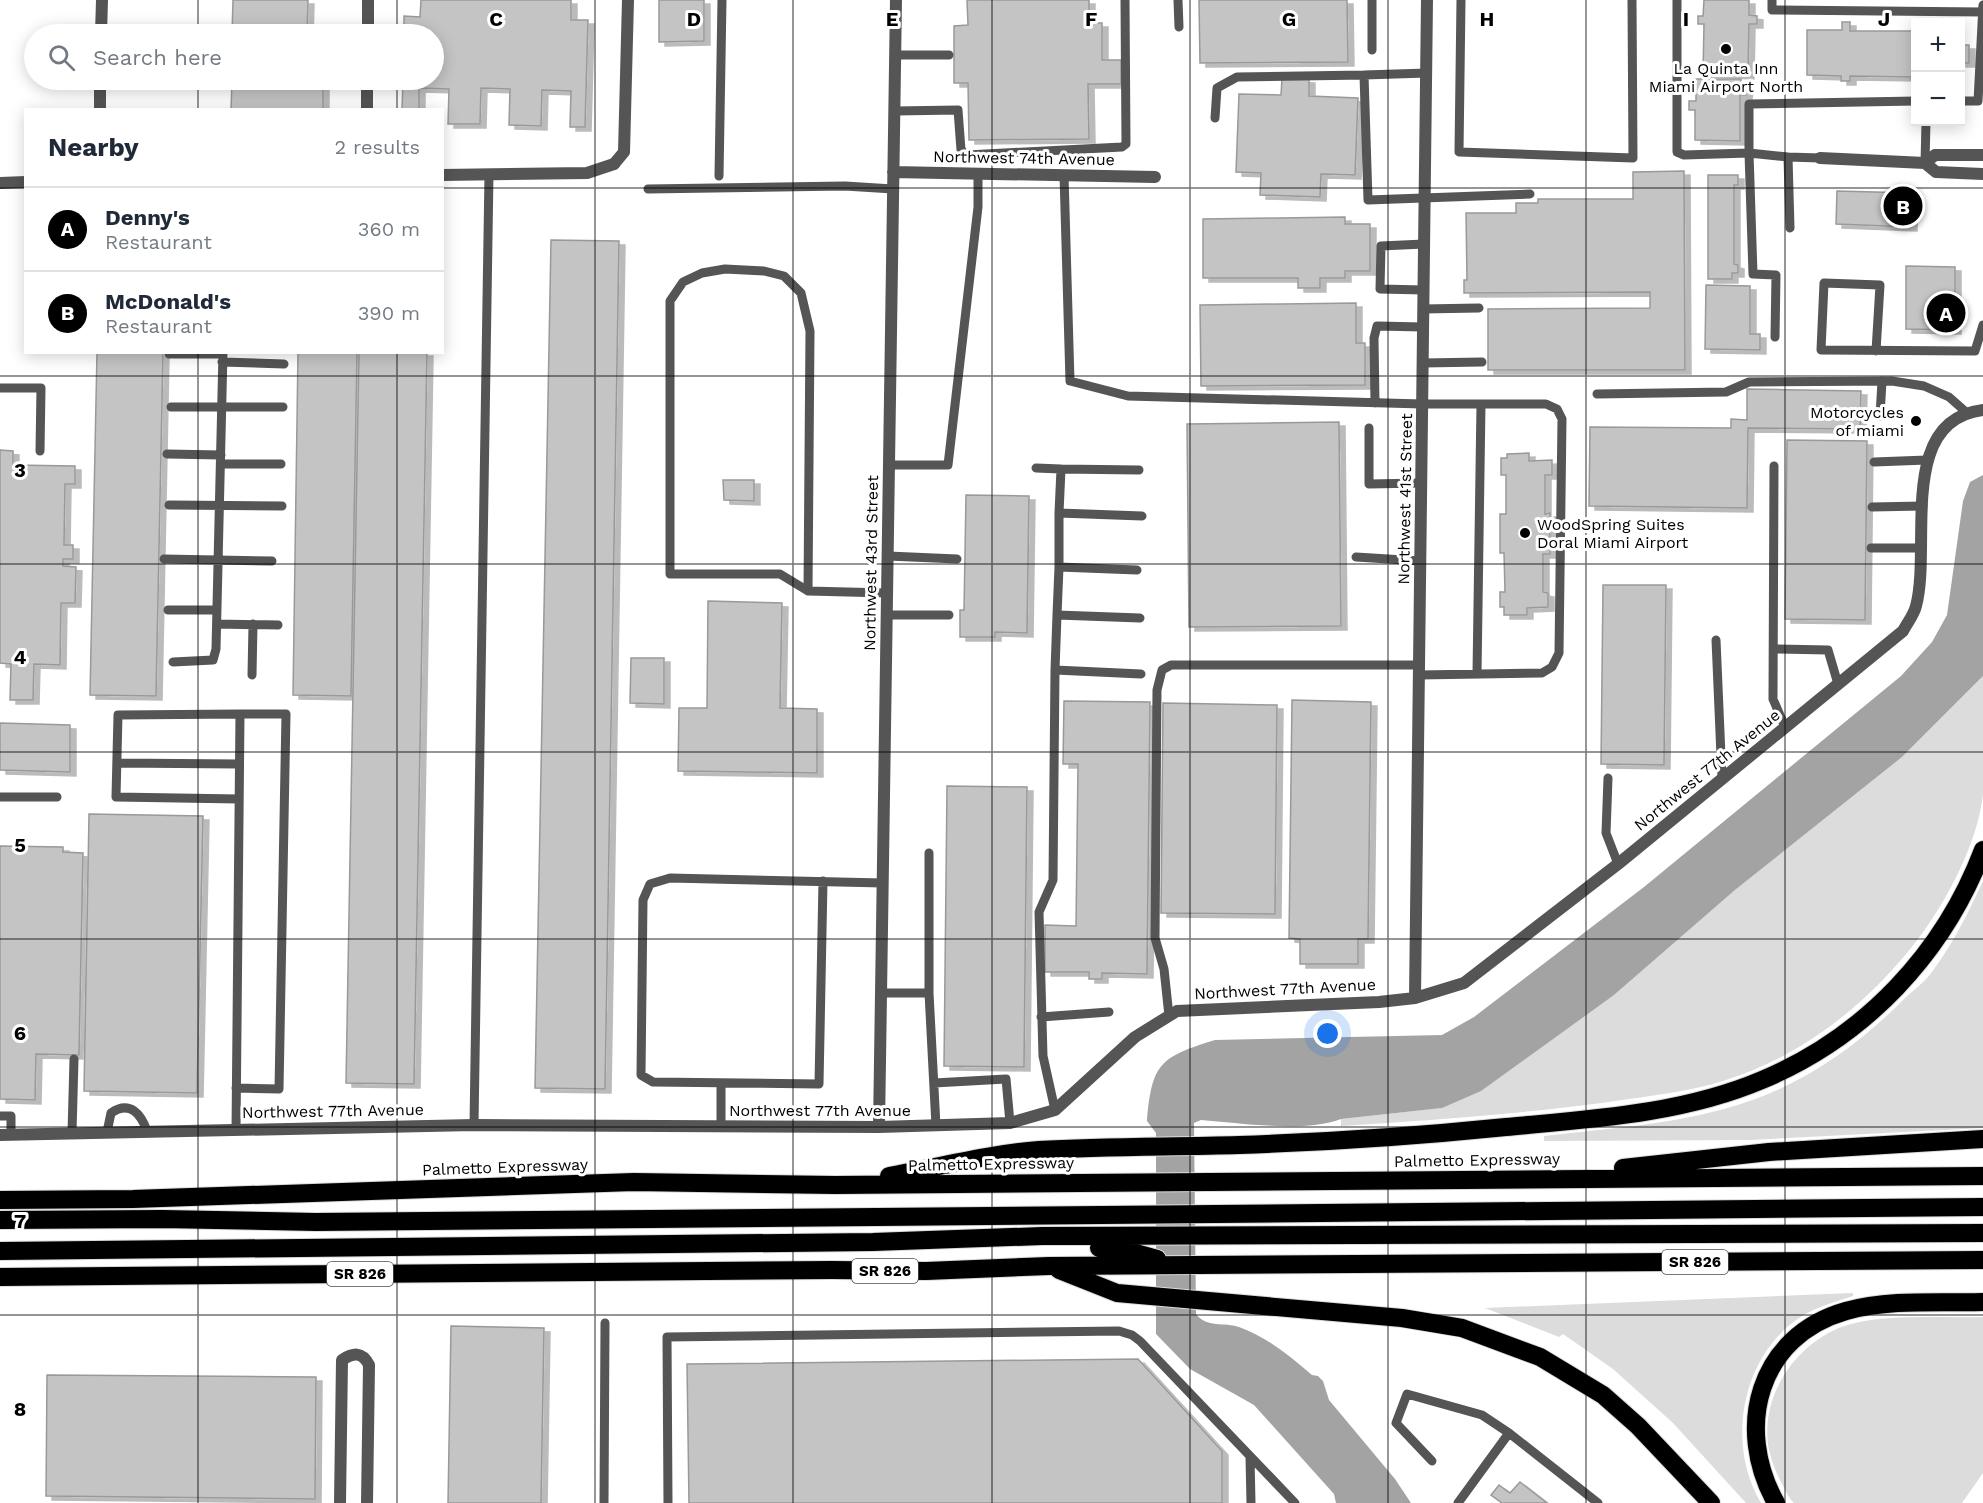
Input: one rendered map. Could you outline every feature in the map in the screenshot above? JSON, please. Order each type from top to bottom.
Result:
[{"type":"highway","points":[[835,1185],[1035,1150],[1360,1139],[1587,1119],[1682,1105],[1749,1086],[1817,1052],[1860,1022],[1893,992],[1930,950],[1949,922],[1968,888],[1983,850]]},
{"type":"highway","points":[[1523,1179],[1769,1152],[1983,1138]]},
{"type":"highway","name":"Palmetto Expressway","points":[[0,1200],[133,1199],[634,1182],[835,1185],[1983,1176]]},
{"type":"highway","points":[[0,1220],[162,1219],[316,1222],[1983,1207]]},
{"type":"highway","points":[[0,1251],[873,1242],[1042,1236],[1983,1233]]},
{"type":"highway","points":[[873,1242],[1121,1249],[1154,1262]]},
{"type":"highway","name":"SR 826","points":[[0,1277],[926,1271],[1154,1262],[1174,1265],[1207,1265],[1983,1260]]},
{"type":"highway","points":[[1049,1266],[1117,1293],[1152,1298],[1200,1300],[1402,1318],[1462,1328],[1530,1353],[1571,1374],[1603,1395],[1638,1426],[1711,1503]]},
{"type":"highway","points":[[1776,1503],[1760,1466],[1754,1425],[1765,1383],[1788,1345],[1811,1326],[1828,1317],[1860,1308],[1983,1302]]},
{"type":"street","points":[[101,24],[102,0]]},
{"type":"street","points":[[368,0],[368,24]]},
{"type":"street","points":[[444,175],[587,173],[615,164],[624,152],[628,0]]},
{"type":"street","name":"Northwest 43rd Street","points":[[879,1127],[896,0]]},
{"type":"street","name":"Northwest 41st Street","points":[[1415,998],[1427,0]]},
{"type":"street","points":[[100,90],[100,108]]},
{"type":"street","points":[[367,90],[367,108]]},
{"type":"street","points":[[1925,163],[1935,155],[1983,155]]},
{"type":"street","points":[[1820,158],[1925,163],[1936,172],[1983,174]]},
{"type":"street","name":"Northwest 74th Avenue","points":[[893,172],[1155,177]]},
{"type":"street","points":[[0,183],[24,182]]},
{"type":"street","name":"Northwest 77th Avenue","points":[[6,1134],[474,1125],[879,1127],[1010,1122],[1055,1110],[1135,1037],[1177,1011],[1415,998],[1464,983],[1618,864],[1903,631],[1916,607],[1927,460],[1940,431],[1966,412],[1983,410]]},
{"type":"street","points":[[340,1503],[342,1360],[351,1354],[359,1354],[365,1357],[369,1365],[367,1503]]},
{"type":"lane","points":[[719,176],[722,0]]},
{"type":"lane","points":[[895,111],[958,110],[961,150],[967,155],[1122,147],[1126,144],[1125,0]]},
{"type":"lane","points":[[1178,0],[1179,27]]},
{"type":"lane","points":[[1372,0],[1372,50]]},
{"type":"lane","points":[[1461,0],[1459,152],[1633,158],[1632,0]]},
{"type":"lane","points":[[1677,0],[1677,152],[1682,155],[1749,153],[1820,158]]},
{"type":"lane","points":[[1772,0],[1772,10],[1983,12]]},
{"type":"lane","points":[[1965,101],[1978,101],[1983,5]]},
{"type":"lane","points":[[895,56],[949,55]]},
{"type":"lane","points":[[1215,118],[1217,88],[1237,77],[1427,73]]},
{"type":"lane","points":[[1364,75],[1368,200],[1530,194]]},
{"type":"lane","points":[[1775,337],[1776,275],[1753,274],[1749,104],[1911,100]]},
{"type":"lane","points":[[1925,163],[1926,126]]},
{"type":"lane","points":[[1788,157],[1790,228]]},
{"type":"lane","points":[[474,1125],[489,174]]},
{"type":"lane","points":[[889,465],[948,465],[978,207],[978,174]]},
{"type":"lane","points":[[1064,175],[1070,381],[1128,396],[1422,404],[1546,404],[1552,405],[1560,414],[1559,653],[1552,667],[1542,673],[1477,674],[1419,670],[1171,665],[1162,670],[1157,690],[1155,939],[1164,969],[1170,1016]]},
{"type":"lane","points":[[648,189],[845,186],[893,189]]},
{"type":"lane","points":[[1424,244],[1381,246],[1380,289],[1424,290]]},
{"type":"lane","points":[[808,591],[810,331],[801,293],[784,276],[764,271],[725,269],[702,273],[683,282],[670,301],[670,574],[780,574],[808,591],[887,592]]},
{"type":"lane","points":[[1876,351],[1880,285],[1824,283],[1821,350],[1876,351],[1975,351],[1983,325]]},
{"type":"lane","points":[[1424,309],[1479,308]]},
{"type":"lane","points":[[1375,403],[1374,338],[1377,326],[1423,327]]},
{"type":"lane","points":[[169,354],[223,356],[284,364]]},
{"type":"lane","points":[[173,662],[213,660],[217,624],[223,356]]},
{"type":"lane","points":[[1423,363],[1482,362]]},
{"type":"lane","points":[[1880,416],[1882,381]]},
{"type":"lane","points":[[1597,394],[1726,392],[1749,382],[1882,381],[1924,386],[1949,397],[1966,412]]},
{"type":"lane","points":[[0,388],[41,388],[40,451]]},
{"type":"lane","points":[[1477,674],[1481,404]]},
{"type":"lane","points":[[171,407],[284,407]]},
{"type":"lane","points":[[1369,429],[1369,484],[1421,483]]},
{"type":"lane","points":[[166,454],[281,464]]},
{"type":"lane","points":[[1874,462],[1927,460]]},
{"type":"lane","points":[[1774,466],[1773,699],[1785,727]]},
{"type":"lane","points":[[1036,468],[1139,470]]},
{"type":"lane","points":[[1055,1110],[1043,1056],[1039,912],[1053,880],[1055,670],[1061,469]]},
{"type":"lane","points":[[169,505],[282,506]]},
{"type":"lane","points":[[1872,507],[1923,506]]},
{"type":"lane","points":[[1059,513],[1142,516]]},
{"type":"lane","points":[[1870,548],[1920,548]]},
{"type":"lane","points":[[888,556],[957,559]]},
{"type":"lane","points":[[1356,557],[1420,561]]},
{"type":"lane","points":[[164,559],[272,561]]},
{"type":"lane","points":[[1059,567],[1137,570]]},
{"type":"lane","points":[[168,610],[217,610]]},
{"type":"lane","points":[[887,615],[949,615]]},
{"type":"lane","points":[[1057,615],[1140,618]]},
{"type":"lane","points":[[217,624],[279,624]]},
{"type":"lane","points":[[252,675],[253,624]]},
{"type":"lane","points":[[1716,640],[1722,779]]},
{"type":"lane","points":[[1774,649],[1828,650],[1838,684]]},
{"type":"lane","points":[[1055,670],[1141,674]]},
{"type":"lane","points":[[236,1130],[240,714]]},
{"type":"lane","points":[[236,1088],[279,1089],[286,714],[118,715],[116,797],[239,799]]},
{"type":"lane","points":[[117,763],[239,764]]},
{"type":"lane","points":[[1608,778],[1606,833],[1618,864]]},
{"type":"lane","points":[[0,797],[57,797]]},
{"type":"lane","points":[[929,853],[929,993],[936,1126]]},
{"type":"lane","points":[[822,881],[819,1084],[653,1082],[641,1075],[643,900],[650,884],[670,878],[822,881],[883,883]]},
{"type":"lane","points":[[881,993],[929,993]]},
{"type":"lane","points":[[1041,1017],[1109,1012]]},
{"type":"lane","points":[[72,1133],[74,1059]]},
{"type":"lane","points":[[934,1083],[1006,1078],[1010,1122]]},
{"type":"lane","points":[[721,1083],[721,1126]]},
{"type":"lane","points":[[106,1132],[111,1113],[119,1107],[132,1108],[141,1116],[147,1131]]},
{"type":"lane","points":[[0,1116],[11,1116],[6,1134]]},
{"type":"lane","points":[[604,1503],[605,1323]]},
{"type":"lane","points":[[668,1503],[667,1336],[1126,1332],[1140,1341],[1294,1503]]},
{"type":"lane","points":[[1432,1461],[1396,1424],[1407,1394],[1482,1414],[1598,1503]]},
{"type":"lane","points":[[1458,1503],[1509,1433]]},
{"type":"lane","points":[[1250,1457],[1251,1503]]},
{"type":"shaded area","points":[[1983,475],[1983,676],[1902,757],[1735,890],[1614,995],[1481,1091],[1442,1108],[1341,1119],[1309,1125],[1272,1126],[1201,1120],[1194,1123],[1196,1314],[1210,1323],[1239,1327],[1259,1336],[1287,1354],[1312,1375],[1318,1376],[1323,1381],[1329,1400],[1395,1479],[1411,1503],[1336,1503],[1334,1494],[1254,1405],[1190,1369],[1156,1334],[1156,1133],[1147,1121],[1156,1074],[1171,1058],[1215,1040],[1442,1035],[1474,1017],[1644,887],[1901,676],[1932,642],[1947,615],[1963,501],[1970,482]]},
{"type":"shaded area","points":[[1983,676],[1983,794],[1975,832],[1960,870],[1940,907],[1918,939],[1879,984],[1833,1024],[1782,1057],[1754,1070],[1698,1088],[1542,1110],[1341,1126],[1341,1119],[1442,1108],[1614,995],[1735,890],[1902,757]]},
{"type":"shaded area","points":[[1983,881],[1983,1128],[1750,1140],[1544,1141],[1544,1136],[1657,1123],[1724,1109],[1775,1091],[1822,1066],[1886,1017],[1928,977],[1955,937]]},
{"type":"shaded area","points":[[1853,1293],[1853,1296],[1827,1304],[1802,1316],[1782,1332],[1765,1353],[1753,1376],[1745,1401],[1742,1427],[1744,1454],[1750,1479],[1761,1503],[1746,1503],[1673,1423],[1613,1369],[1563,1334],[1559,1337],[1485,1308]]},
{"type":"shaded area","points":[[1983,1317],[1983,1473],[1962,1503],[1794,1503],[1791,1500],[1773,1463],[1767,1429],[1776,1390],[1786,1372],[1799,1356],[1832,1331],[1865,1321],[1899,1318]]},
{"type":"building","points":[[233,0],[308,0],[307,24],[232,24]]},
{"type":"building","points":[[421,0],[571,0],[571,20],[588,20],[585,127],[570,127],[571,91],[542,90],[541,126],[509,125],[510,89],[481,88],[480,124],[448,124],[449,89],[444,89],[444,24],[404,24],[404,16],[420,17]]},
{"type":"building","points":[[659,0],[704,0],[704,41],[659,42]]},
{"type":"building","points":[[967,0],[1089,0],[1089,23],[1102,23],[1102,60],[1121,60],[1121,84],[1088,84],[1089,139],[969,140],[968,83],[954,83],[954,26],[968,25]]},
{"type":"building","points":[[1199,0],[1347,0],[1348,62],[1200,63]]},
{"type":"building","name":"La Quinta Inn Miami Airport North","points":[[1704,0],[1749,0],[1749,15],[1757,16],[1757,24],[1749,24],[1748,75],[1703,73],[1704,24],[1698,24],[1698,16],[1703,16]]},
{"type":"building","points":[[1842,22],[1850,22],[1850,31],[1911,31],[1911,77],[1850,76],[1850,81],[1841,81],[1841,76],[1807,75],[1807,30],[1842,30]]},
{"type":"building","points":[[1965,45],[1969,45],[1969,63],[1965,63]]},
{"type":"building","points":[[1282,78],[1309,79],[1309,96],[1358,98],[1355,175],[1321,174],[1320,197],[1260,195],[1261,173],[1236,172],[1239,94],[1281,95]]},
{"type":"building","points":[[1696,79],[1741,79],[1741,86],[1747,87],[1746,95],[1740,95],[1740,141],[1695,140],[1695,110],[1689,110],[1689,101],[1696,101]]},
{"type":"building","points":[[232,90],[323,90],[323,108],[231,108]]},
{"type":"building","points":[[403,90],[419,90],[419,108],[402,108]]},
{"type":"building","points":[[1684,171],[1685,370],[1488,370],[1488,309],[1650,308],[1650,292],[1464,293],[1464,280],[1467,280],[1466,213],[1516,213],[1516,203],[1538,203],[1538,199],[1633,199],[1633,172]]},
{"type":"building","points":[[1708,175],[1738,175],[1738,185],[1734,185],[1734,264],[1738,265],[1738,273],[1732,273],[1732,279],[1708,279]]},
{"type":"building","points":[[1837,191],[1912,193],[1911,227],[1836,224]]},
{"type":"building","points":[[1345,217],[1345,224],[1370,224],[1370,271],[1345,271],[1345,278],[1320,278],[1320,288],[1298,288],[1298,278],[1203,278],[1203,219]]},
{"type":"building","points":[[551,240],[619,241],[605,1089],[535,1088]]},
{"type":"building","points":[[1906,266],[1955,267],[1955,330],[1906,329]]},
{"type":"building","points":[[1706,285],[1750,286],[1750,334],[1760,334],[1760,350],[1705,349]]},
{"type":"building","points":[[1356,303],[1356,343],[1365,343],[1365,385],[1201,386],[1200,305]]},
{"type":"building","points":[[97,354],[163,354],[156,696],[90,695]]},
{"type":"building","points":[[298,354],[357,354],[351,696],[293,695]]},
{"type":"building","points":[[359,354],[427,354],[414,1084],[346,1083]]},
{"type":"building","points":[[1747,389],[1861,391],[1860,429],[1748,428],[1747,508],[1589,506],[1590,427],[1731,428],[1731,419],[1747,420]]},
{"type":"building","points":[[1339,422],[1341,626],[1189,627],[1187,424]]},
{"type":"building","points":[[1787,440],[1867,441],[1865,620],[1785,619]]},
{"type":"building","points":[[0,450],[13,451],[13,465],[75,466],[75,484],[65,484],[64,545],[73,545],[73,559],[63,559],[63,566],[76,567],[75,603],[61,603],[60,665],[34,664],[33,700],[10,700],[11,664],[0,663]]},
{"type":"building","name":"WoodSpring Suites Doral Miami Airport","points":[[1529,453],[1529,461],[1552,460],[1552,475],[1545,475],[1545,514],[1550,513],[1550,554],[1543,554],[1543,592],[1548,593],[1548,607],[1527,608],[1527,615],[1504,615],[1504,607],[1500,607],[1500,592],[1505,592],[1504,553],[1500,553],[1500,514],[1506,514],[1506,475],[1501,475],[1501,458],[1507,458],[1507,454]]},
{"type":"building","points":[[723,480],[754,480],[754,501],[724,500]]},
{"type":"building","points":[[966,495],[1029,496],[1027,633],[995,632],[995,637],[960,637],[960,610],[964,610]]},
{"type":"building","points":[[1603,585],[1666,585],[1664,765],[1601,764]]},
{"type":"building","points":[[708,601],[782,603],[780,708],[817,709],[817,773],[678,771],[679,708],[707,708]]},
{"type":"building","points":[[631,658],[664,658],[664,704],[630,703]]},
{"type":"building","points":[[1292,700],[1371,702],[1368,939],[1358,939],[1358,964],[1300,964],[1300,939],[1289,938]]},
{"type":"building","points":[[1064,701],[1150,702],[1147,974],[1102,973],[1102,979],[1089,979],[1089,972],[1045,972],[1045,925],[1076,926],[1078,764],[1063,764]]},
{"type":"building","points":[[1163,703],[1277,705],[1275,914],[1161,913]]},
{"type":"building","points":[[0,723],[70,725],[70,772],[0,770]]},
{"type":"building","points":[[947,786],[1027,787],[1024,1067],[944,1066]]},
{"type":"building","points":[[89,814],[203,816],[197,1093],[84,1091]]},
{"type":"building","points":[[0,846],[63,847],[63,852],[83,853],[79,1055],[36,1054],[35,1100],[0,1099]]},
{"type":"building","points":[[451,1326],[544,1328],[541,1503],[448,1503]]},
{"type":"building","points":[[1138,1359],[1222,1451],[1222,1503],[689,1503],[687,1364]]},
{"type":"building","points":[[47,1375],[316,1377],[315,1499],[46,1496]]},
{"type":"building","points":[[1520,1482],[1547,1503],[1502,1503],[1491,1495],[1499,1485],[1510,1493]]},
{"type":"place","name":"La Quinta Inn Miami Airport North","points":[[1726,49]]},
{"type":"place","name":"McDonald's","points":[[1903,206]]},
{"type":"place","name":"Denny's","points":[[1946,313]]},
{"type":"place","name":"Motorcycles of miami","points":[[1916,421]]},
{"type":"place","name":"WoodSpring Suites Doral Miami Airport","points":[[1525,533]]}]
